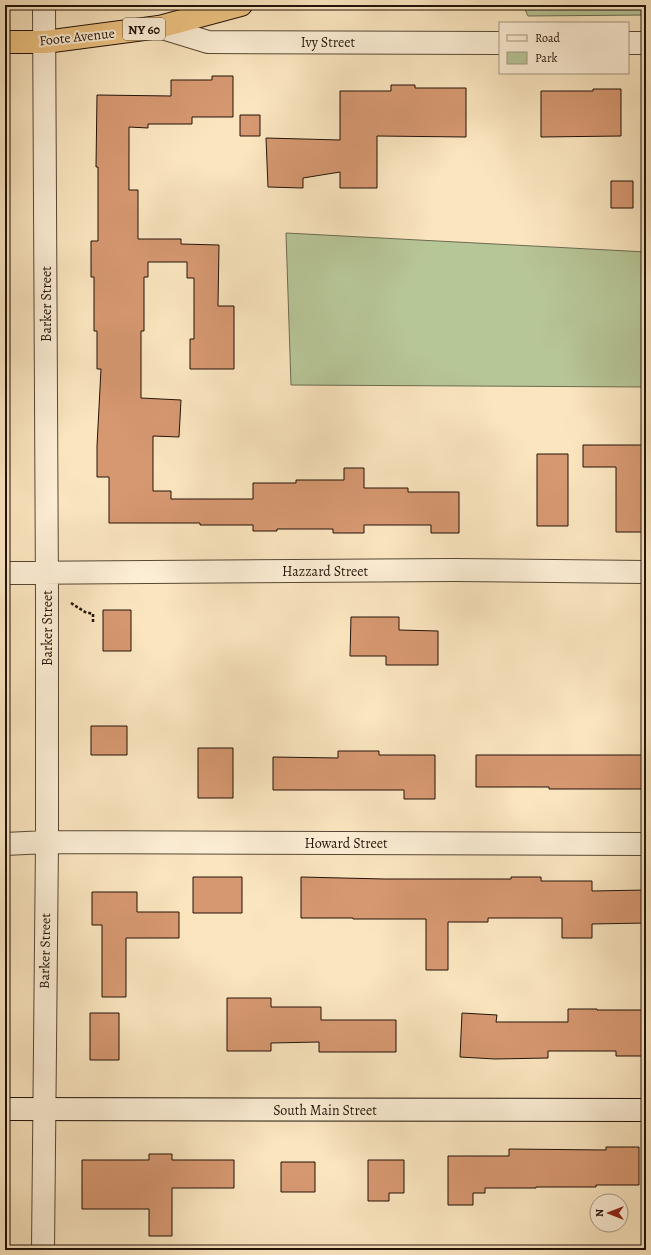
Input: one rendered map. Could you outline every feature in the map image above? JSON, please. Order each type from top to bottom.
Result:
[{"type":"highway","name":"Foote Avenue","points":[[5,42],[45,42],[159,27],[241,5]]},
{"type":"street","name":"Barker Street","points":[[43,1250],[43,1110],[47,842],[44,5]]},
{"type":"street","name":"Ivy Street","points":[[159,27],[208,42],[499,43]]},
{"type":"street","points":[[629,43],[646,43]]},
{"type":"street","name":"Hazzard Street","points":[[5,572],[439,570],[646,572]]},
{"type":"street","name":"Howard Street","points":[[5,844],[47,842],[646,844]]},
{"type":"street","name":"South Main Street","points":[[5,1109],[646,1110]]},
{"type":"path","points":[[71,603],[85,612],[93,614],[93,622]]},
{"type":"green space","points":[[523,5],[646,5],[646,15],[528,16]]},
{"type":"green space","points":[[286,233],[646,252],[646,387],[291,385]]},
{"type":"building","points":[[212,76],[233,76],[233,117],[192,117],[192,124],[148,124],[148,128],[129,127],[129,190],[138,190],[138,239],[181,239],[181,244],[219,245],[218,306],[234,306],[234,369],[190,369],[190,339],[194,339],[194,278],[187,278],[187,262],[148,262],[148,277],[144,277],[144,331],[141,331],[141,398],[181,400],[179,437],[153,436],[153,491],[171,491],[171,499],[253,499],[253,483],[296,483],[296,480],[344,480],[344,468],[364,468],[364,488],[408,488],[408,492],[459,492],[459,533],[431,533],[431,525],[364,525],[364,533],[333,533],[333,529],[277,529],[277,531],[253,531],[253,525],[200,525],[200,523],[109,523],[109,477],[97,477],[101,369],[97,369],[97,331],[94,331],[94,277],[91,277],[91,241],[98,241],[98,167],[96,167],[97,95],[171,96],[171,80],[212,80]]},
{"type":"building","points":[[391,85],[415,85],[415,88],[466,88],[466,137],[377,136],[377,188],[340,188],[340,172],[303,178],[303,188],[268,187],[266,138],[340,140],[340,91],[391,91]]},
{"type":"building","points":[[593,89],[621,89],[621,136],[541,137],[541,91],[593,91]]},
{"type":"building","points":[[240,115],[260,115],[260,136],[240,136]]},
{"type":"building","points":[[611,181],[633,181],[633,208],[611,208]]},
{"type":"building","points":[[583,445],[645,445],[646,532],[616,532],[616,467],[583,467]]},
{"type":"building","points":[[537,454],[568,454],[568,526],[537,526]]},
{"type":"building","points":[[103,610],[131,610],[131,651],[103,651]]},
{"type":"building","points":[[351,617],[399,617],[399,630],[438,631],[438,665],[386,665],[386,656],[350,656]]},
{"type":"building","points":[[91,726],[127,726],[127,755],[91,755]]},
{"type":"building","points":[[198,748],[233,748],[233,798],[198,798]]},
{"type":"building","points":[[338,751],[379,751],[379,755],[435,755],[435,799],[404,799],[404,790],[273,790],[273,757],[338,758]]},
{"type":"building","points":[[476,755],[646,755],[646,789],[476,787]]},
{"type":"building","points":[[193,877],[242,877],[242,913],[193,913]]},
{"type":"building","points":[[301,877],[384,879],[511,879],[511,877],[541,877],[541,881],[592,881],[592,891],[646,890],[646,923],[592,924],[592,938],[562,938],[562,918],[488,918],[488,922],[448,922],[448,970],[426,970],[426,919],[301,918]]},
{"type":"building","points":[[92,892],[137,892],[137,912],[179,912],[179,938],[126,938],[126,997],[102,997],[102,925],[92,925]]},
{"type":"building","points":[[227,998],[271,998],[271,1007],[321,1007],[321,1020],[396,1020],[396,1052],[319,1052],[319,1042],[271,1043],[271,1051],[227,1051]]},
{"type":"building","points":[[568,1009],[646,1010],[646,1056],[616,1056],[616,1051],[548,1051],[548,1058],[495,1059],[460,1057],[462,1013],[497,1015],[496,1022],[568,1022]]},
{"type":"building","points":[[90,1013],[119,1013],[119,1060],[90,1060]]},
{"type":"building","points":[[606,1147],[639,1147],[639,1185],[485,1188],[485,1193],[473,1193],[473,1205],[448,1205],[448,1156],[509,1156],[509,1149],[606,1150]]},
{"type":"building","points":[[149,1154],[172,1154],[172,1160],[234,1160],[234,1188],[172,1188],[172,1236],[149,1236],[149,1209],[82,1209],[82,1160],[149,1160]]},
{"type":"building","points":[[368,1160],[404,1160],[404,1193],[389,1193],[389,1201],[368,1201]]},
{"type":"building","points":[[281,1162],[315,1162],[315,1192],[281,1192]]}]
